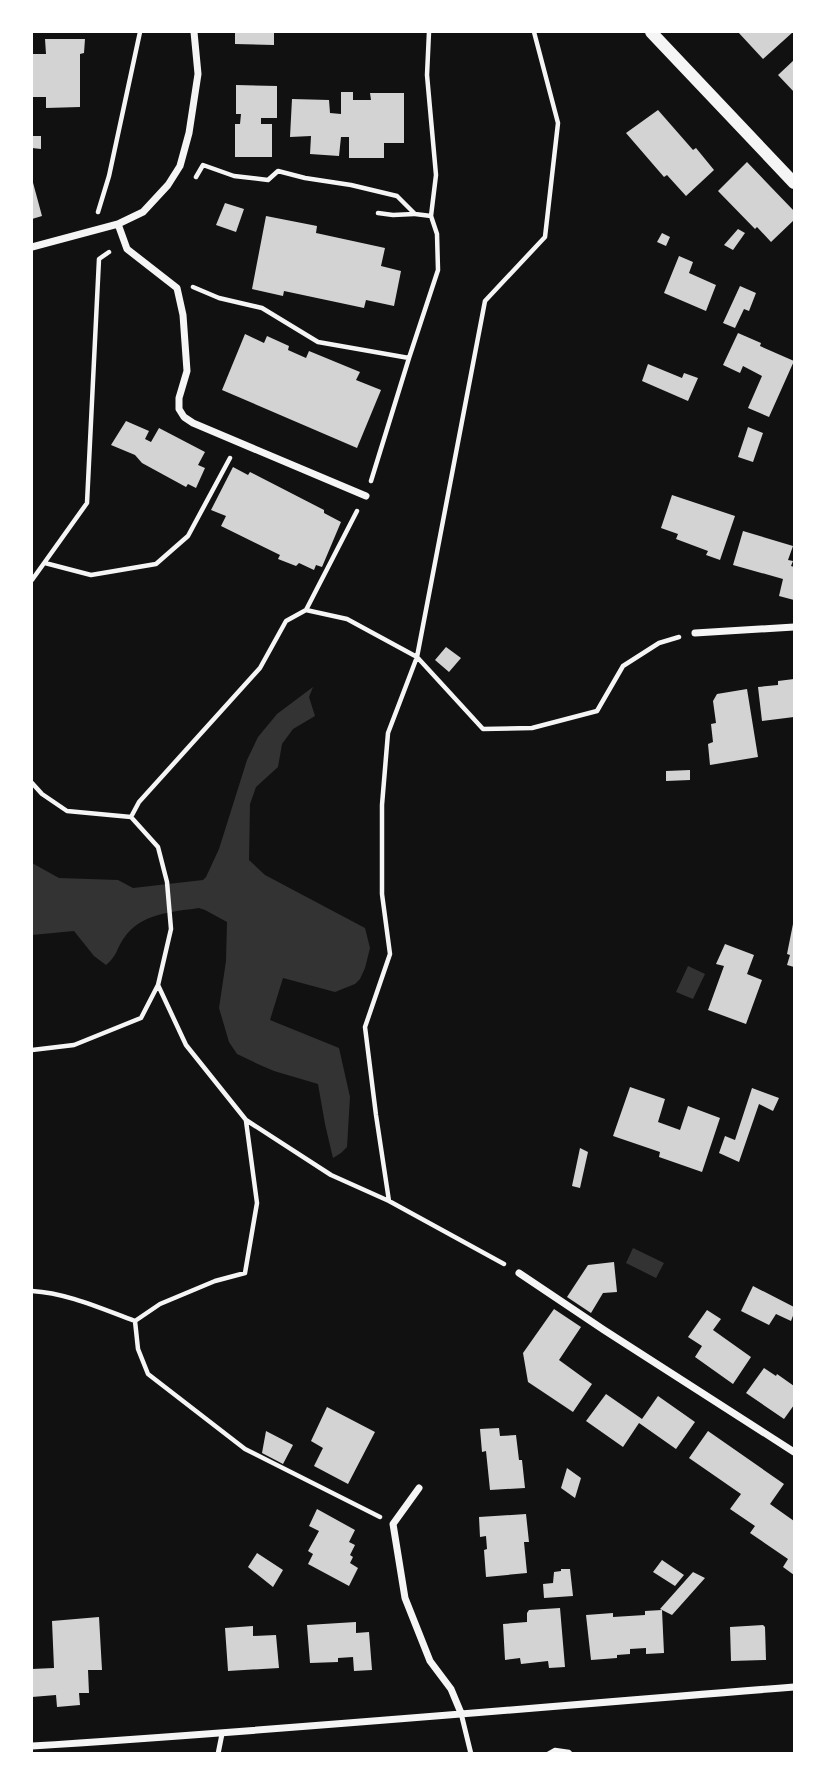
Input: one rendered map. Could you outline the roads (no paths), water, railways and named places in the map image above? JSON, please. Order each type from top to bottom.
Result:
[{"type":"street","points":[[32,247],[118,225],[143,212],[168,186],[180,166],[189,133],[198,74],[194,32]]},
{"type":"street","points":[[651,32],[794,183]]},
{"type":"street","points":[[118,225],[127,249],[177,288],[184,316],[187,371],[179,398],[179,409],[184,417],[366,496]]},
{"type":"street","points":[[695,633],[794,627]]},
{"type":"street","points":[[519,1273],[794,1452]]},
{"type":"street","points":[[419,1488],[393,1524],[405,1598],[430,1661],[451,1689],[461,1713]]},
{"type":"street","points":[[32,1746],[222,1734],[794,1687]]},
{"type":"lane","points":[[461,1713],[471,1754]]},
{"type":"lane","points":[[218,1754],[222,1734]]}]
